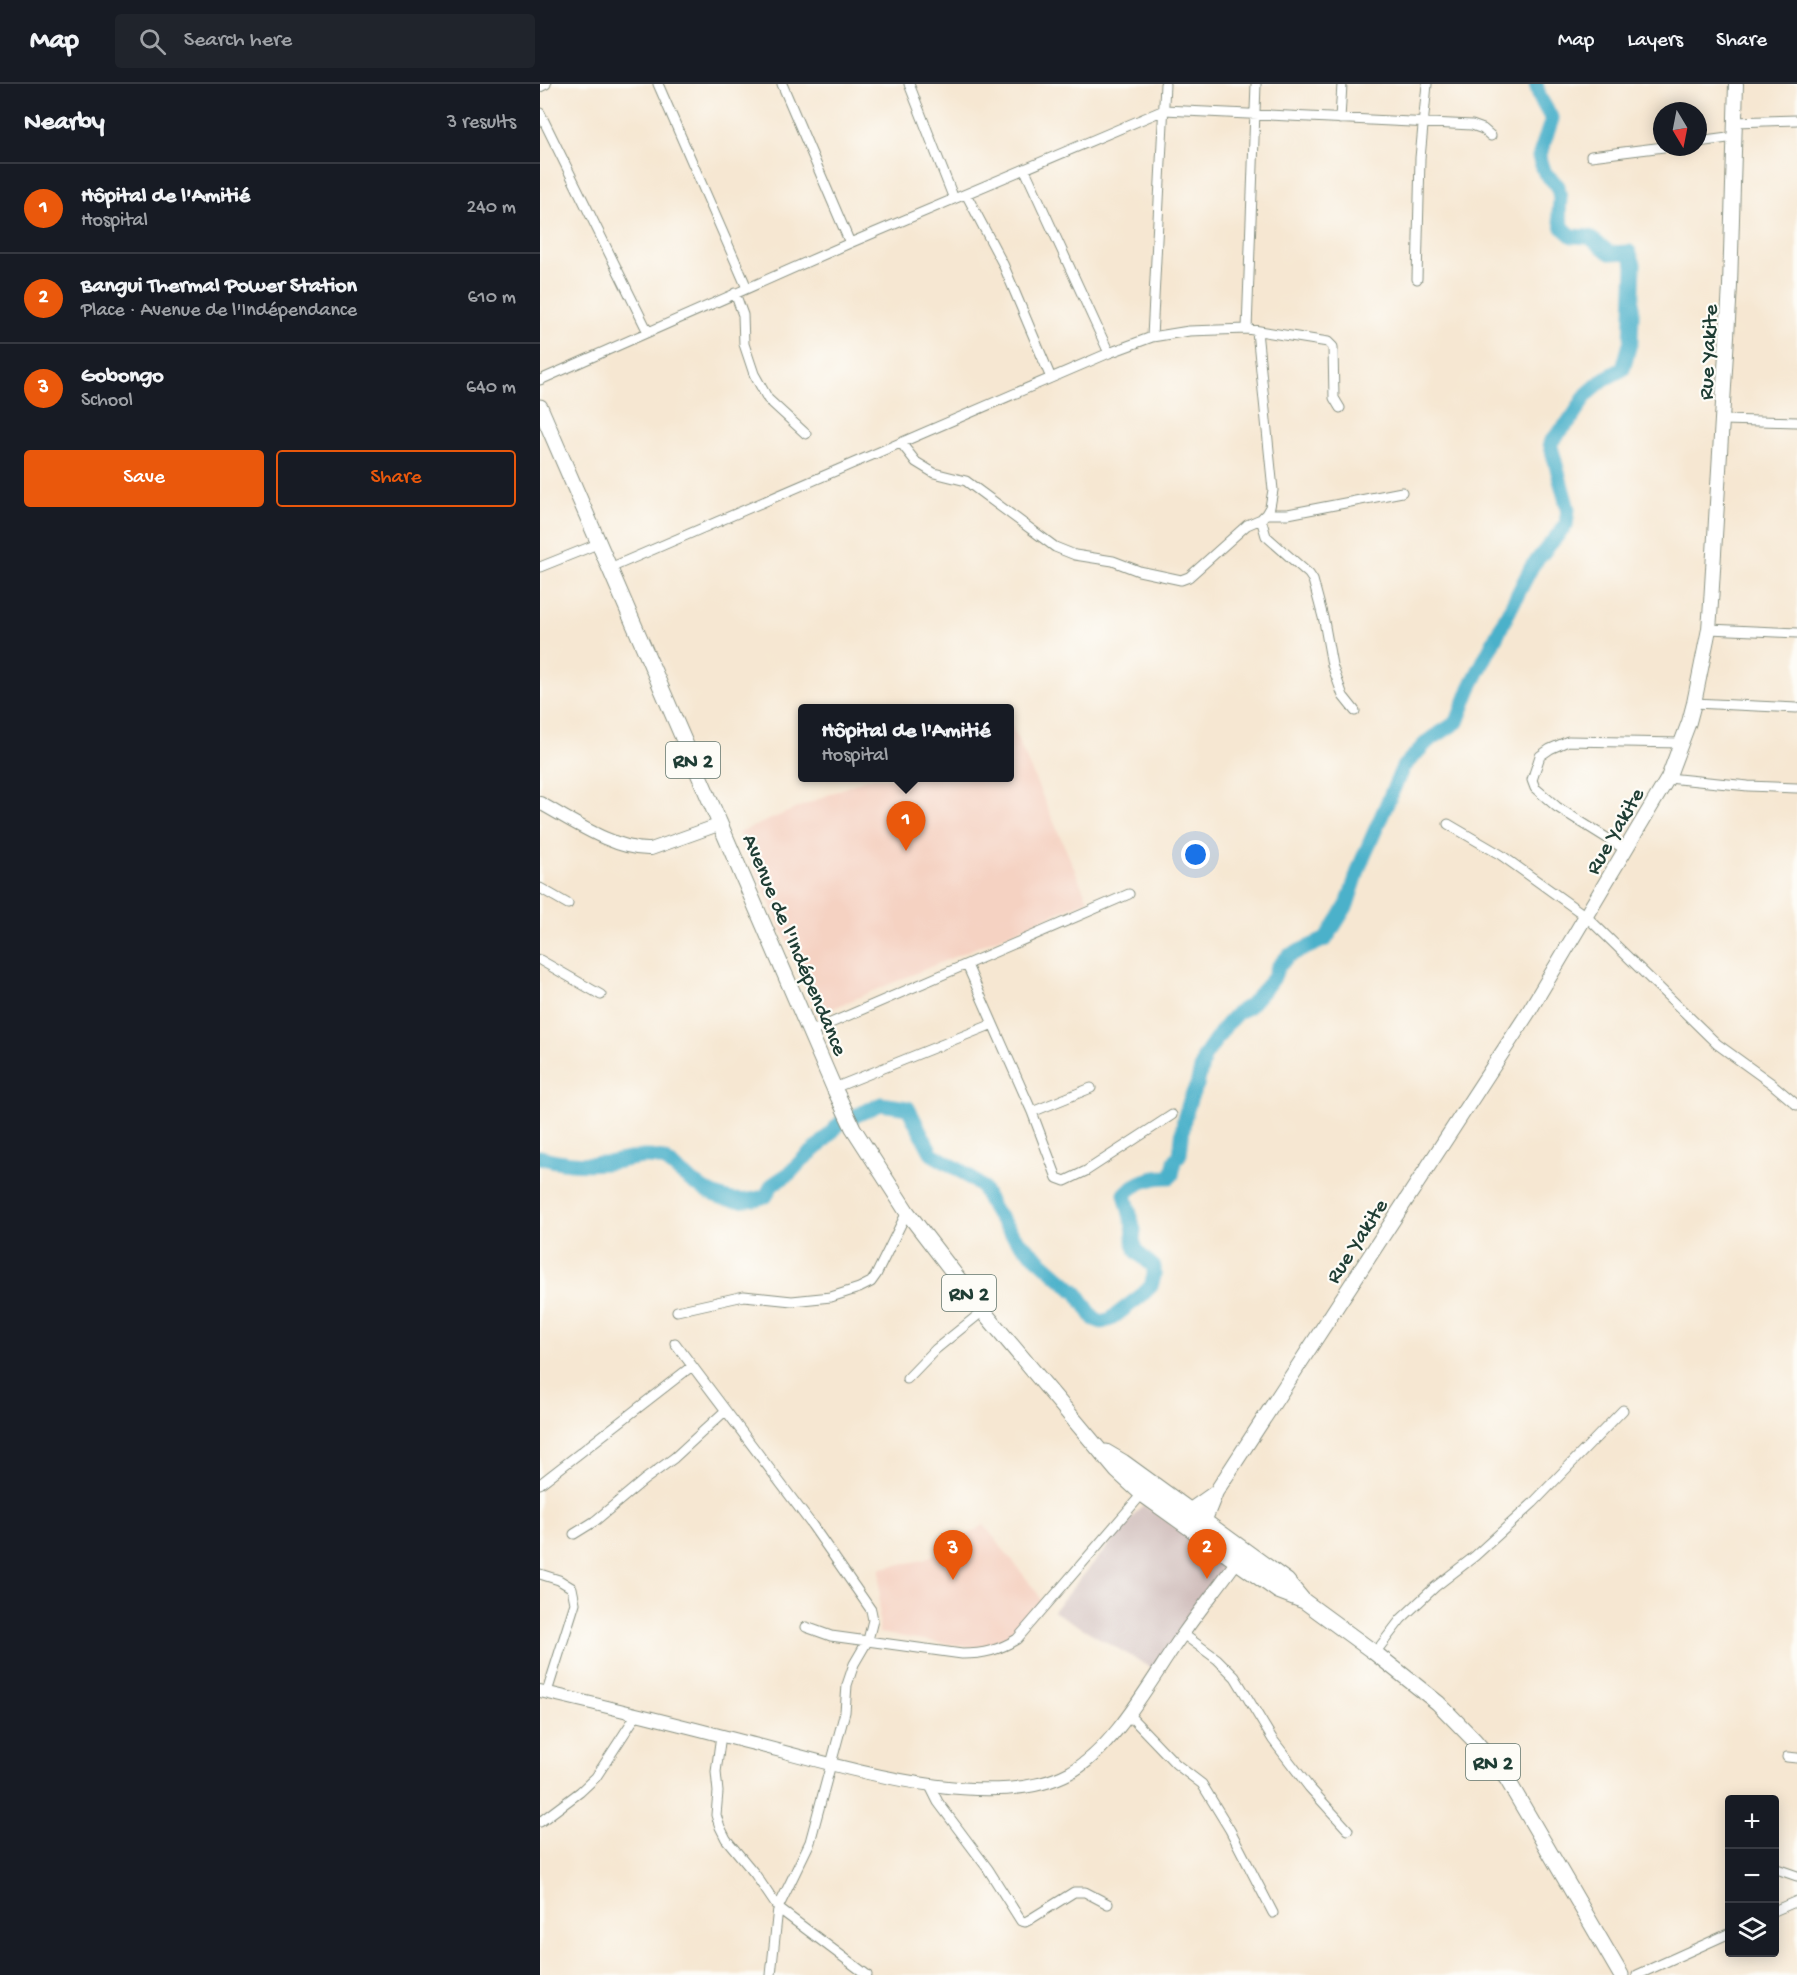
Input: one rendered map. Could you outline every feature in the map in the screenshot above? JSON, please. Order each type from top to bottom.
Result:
[{"type":"main road","name":"Rue Yakite","points":[[1200,1527],[1216,1492],[1528,1014],[1668,778],[1694,703],[1708,629],[1723,420],[1736,84]]},
{"type":"main road","name":"Avenue de l'Indépendance","points":[[540,407],[834,1088],[854,1128],[907,1212],[983,1311],[1117,1472],[1143,1494],[1185,1516]]},
{"type":"main road","name":"Avenue de l'Indépendance","points":[[1098,1448],[1123,1462],[1185,1516],[1241,1556],[1287,1581],[1304,1601],[1438,1703],[1475,1741],[1507,1779],[1621,1975]]},
{"type":"main road","name":"Rue Yakite","points":[[1185,1516],[1216,1492]]},
{"type":"street","points":[[540,87],[546,84]]},
{"type":"street","points":[[658,84],[747,288]]},
{"type":"street","points":[[782,84],[850,243]]},
{"type":"street","points":[[909,84],[954,199]]},
{"type":"street","points":[[1152,337],[1165,84]]},
{"type":"street","points":[[1247,329],[1256,84]]},
{"type":"street","points":[[1340,119],[1342,84]]},
{"type":"street","points":[[1417,279],[1417,219],[1427,84]]},
{"type":"street","points":[[540,380],[850,243],[1164,110],[1472,125],[1483,129],[1491,136]]},
{"type":"street","points":[[540,113],[648,332]]},
{"type":"street","points":[[1736,122],[1797,120]]},
{"type":"street","points":[[1707,141],[1735,137]]},
{"type":"street","points":[[1591,156],[1653,148]]},
{"type":"street","points":[[1025,170],[1109,353]]},
{"type":"street","points":[[966,194],[1003,264],[1051,378]]},
{"type":"street","points":[[735,293],[743,315],[744,344],[754,374],[768,399],[806,434]]},
{"type":"street","points":[[610,568],[1109,353],[1152,337],[1189,331],[1247,329],[1328,342],[1333,347],[1334,398],[1340,408]]},
{"type":"street","points":[[1257,331],[1273,490],[1270,507],[1264,516],[1266,536],[1313,580],[1332,665],[1343,696],[1355,711]]},
{"type":"street","points":[[1723,420],[1797,422]]},
{"type":"street","points":[[901,443],[916,462],[934,473],[966,481],[1055,546],[1075,555],[1113,561],[1131,569],[1180,580],[1196,573],[1247,525],[1264,516],[1287,514],[1402,492]]},
{"type":"street","points":[[540,567],[600,543]]},
{"type":"street","points":[[1708,629],[1797,633]]},
{"type":"street","points":[[1694,703],[1797,708]]},
{"type":"street","points":[[1626,850],[1557,807],[1535,788],[1532,780],[1540,756],[1568,741],[1681,743]]},
{"type":"street","points":[[1668,778],[1797,788]]},
{"type":"street","points":[[540,803],[589,830],[629,848],[640,850],[651,849],[721,824]]},
{"type":"street","points":[[1448,824],[1501,855],[1587,917],[1717,1044],[1796,1102]]},
{"type":"street","points":[[540,888],[568,904]]},
{"type":"street","points":[[810,1032],[1129,894]]},
{"type":"street","points":[[540,960],[601,995]]},
{"type":"street","points":[[967,965],[1032,1112],[1057,1178],[1065,1181],[1086,1171],[1172,1115]]},
{"type":"street","points":[[834,1088],[993,1024]]},
{"type":"street","points":[[1032,1112],[1091,1088]]},
{"type":"street","points":[[677,1311],[744,1296],[792,1301],[831,1297],[859,1288],[871,1282],[876,1275],[907,1212]]},
{"type":"street","points":[[907,1379],[936,1349],[983,1311]]},
{"type":"street","points":[[675,1343],[812,1525],[871,1610],[873,1620],[868,1640],[854,1665],[847,1685],[845,1712],[810,1842],[778,1908],[771,1975]]},
{"type":"street","points":[[540,1484],[692,1366]]},
{"type":"street","points":[[1375,1653],[1401,1619],[1533,1503],[1623,1410]]},
{"type":"street","points":[[574,1534],[674,1458],[725,1411]]},
{"type":"street","points":[[806,1627],[831,1636],[962,1654],[983,1654],[1002,1648],[1017,1639],[1143,1494]]},
{"type":"street","points":[[540,1574],[559,1580],[572,1588],[575,1603],[544,1691],[890,1779],[997,1789],[1047,1782],[1070,1773],[1094,1755],[1128,1714],[1183,1634],[1241,1556]]},
{"type":"street","points":[[1183,1634],[1217,1659],[1235,1677],[1273,1740],[1309,1787],[1348,1830]]},
{"type":"street","points":[[540,1822],[596,1777],[637,1714]]},
{"type":"street","points":[[1128,1714],[1176,1764],[1202,1784],[1230,1830],[1273,1913]]},
{"type":"street","points":[[721,1735],[716,1772],[718,1792],[716,1815],[726,1839],[755,1874],[778,1908],[867,1975]]},
{"type":"street","points":[[1786,1757],[1797,1758]]},
{"type":"street","points":[[929,1784],[944,1810],[988,1869],[1021,1921],[1025,1922],[1074,1892],[1085,1892],[1108,1904]]},
{"type":"street","points":[[1779,1870],[1797,1876]]},
{"type":"street","points":[[1779,1909],[1797,1901]]},
{"type":"street","points":[[1637,1975],[1725,1935]]},
{"type":"shaded area","points":[[1014,731],[1088,900],[817,1015],[790,948],[738,833],[859,782],[1014,782]]},
{"type":"shaded area","points":[[1143,1505],[1222,1559],[1222,1575],[1153,1669],[1053,1611]]},
{"type":"shaded area","points":[[984,1525],[1037,1592],[1042,1604],[1002,1641],[975,1648],[879,1633],[880,1568],[924,1560]]},
{"type":"waterway","points":[[540,1157],[588,1164],[642,1157],[657,1158],[664,1160],[714,1195],[733,1200],[754,1199],[766,1196],[772,1185],[790,1173],[841,1122],[881,1104],[908,1108],[932,1154],[982,1187],[993,1209],[1016,1239],[1077,1293],[1094,1319],[1102,1322],[1111,1319],[1151,1286],[1154,1267],[1137,1252],[1125,1194],[1134,1186],[1146,1181],[1172,1175],[1175,1161],[1180,1154],[1184,1119],[1197,1085],[1204,1057],[1226,1025],[1237,1013],[1249,1006],[1273,979],[1278,967],[1288,956],[1326,939],[1347,905],[1360,865],[1403,767],[1428,741],[1457,722],[1470,688],[1532,566],[1566,525],[1568,509],[1550,443],[1572,418],[1587,394],[1604,379],[1623,369],[1631,340],[1634,264],[1629,252],[1610,253],[1589,237],[1572,236],[1563,228],[1559,214],[1558,186],[1545,173],[1539,157],[1552,119],[1540,98],[1536,84]]},
{"type":"place","name":"Hôpital de l'Amitié","points":[[906,851]]},
{"type":"place","name":"Bangui Thermal Power Station","points":[[1207,1579]]},
{"type":"place","name":"Gobongo","points":[[953,1580]]}]
